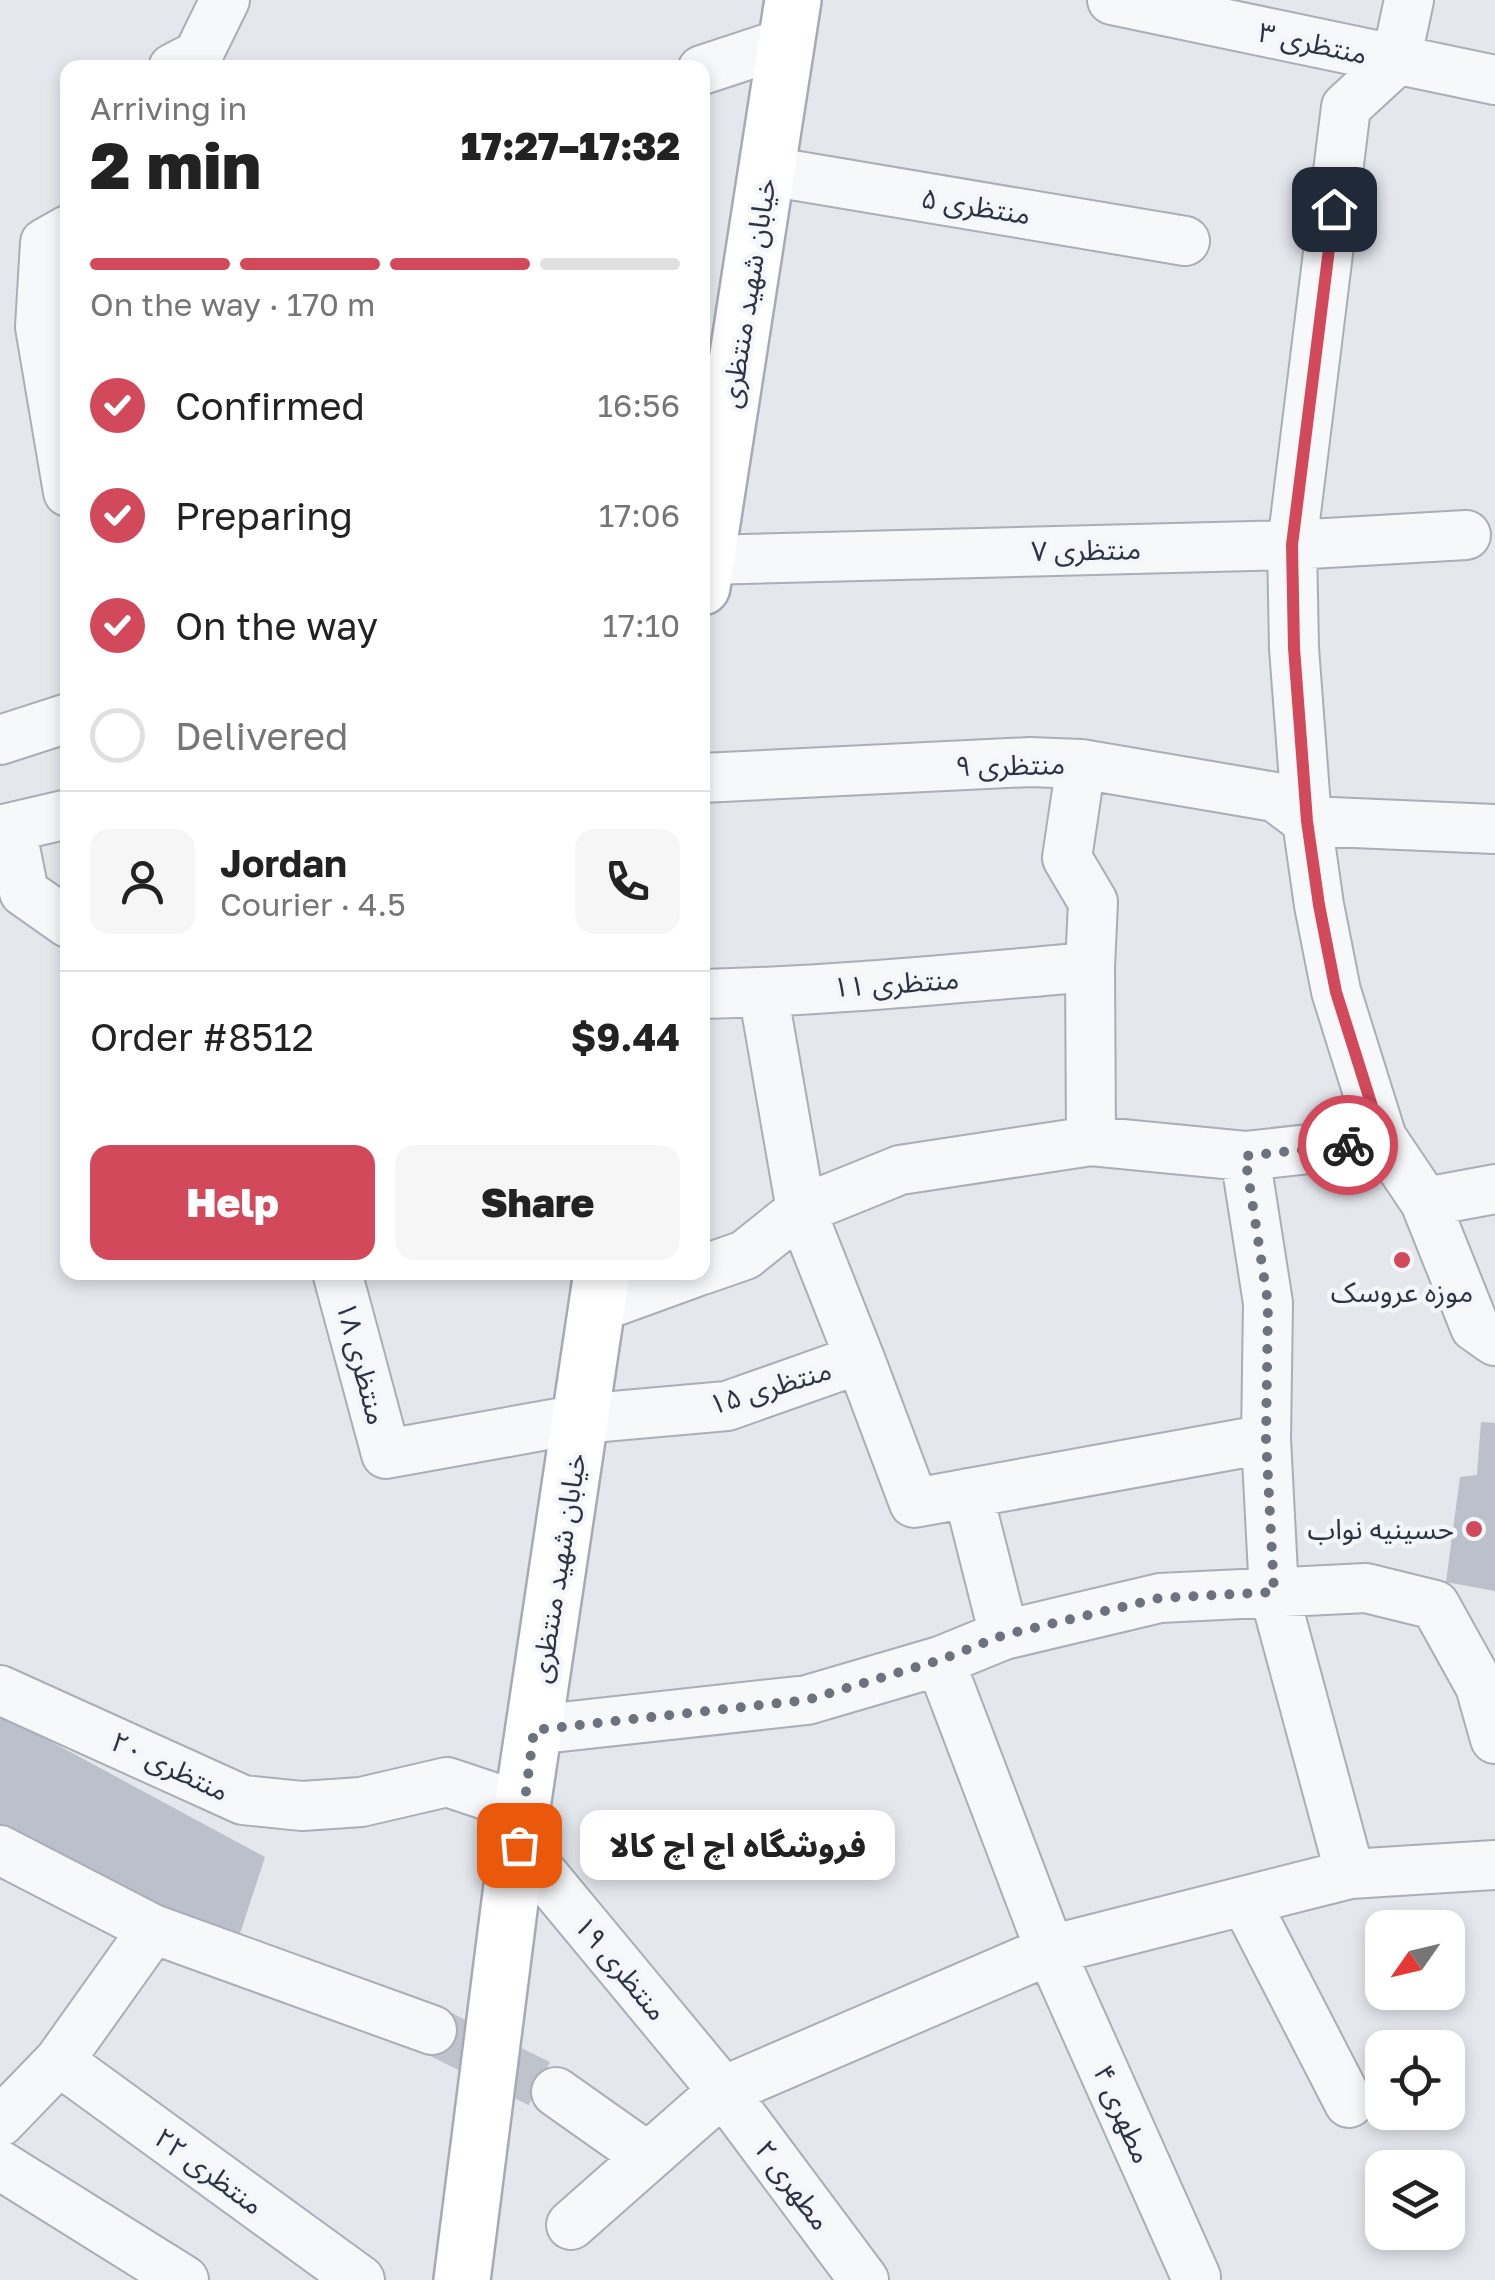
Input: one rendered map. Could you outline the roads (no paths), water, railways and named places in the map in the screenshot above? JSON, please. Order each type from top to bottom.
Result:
[{"type":"main road","name":"خیابان شهید منتظری","points":[[710,536],[790,21]]},
{"type":"main road","name":"خیابان شهید منتظری","points":[[462,2280],[520,1826],[600,1290]]},
{"type":"street","points":[[188,60],[198,55],[225,0]]},
{"type":"street","name":"منتظری ۳","points":[[1112,0],[1495,80]]},
{"type":"street","points":[[1410,0],[1396,61],[1346,107],[1292,545],[1294,648],[1307,821],[1336,992],[1382,1138],[1426,1202],[1476,1327],[1495,1342]]},
{"type":"street","points":[[710,66],[790,21]]},
{"type":"street","name":"منتظری ۵","points":[[768,171],[1185,240]]},
{"type":"street","points":[[60,235],[45,244],[40,327],[60,445]]},
{"type":"street","name":"منتظری ۷","points":[[710,574],[1466,534]]},
{"type":"street","points":[[0,740],[60,721]]},
{"type":"street","name":"منتظری ۹","points":[[710,778],[1030,762],[1081,764],[1275,797],[1307,821]]},
{"type":"street","points":[[1081,764],[1067,858],[1093,902],[1091,1140]]},
{"type":"street","points":[[60,816],[5,829],[24,892],[60,917]]},
{"type":"street","points":[[1307,821],[1495,829]]},
{"type":"street","name":"منتظری ۱۱","points":[[710,994],[1090,967]]},
{"type":"street","name":"منتظری ۱۵","points":[[386,1454],[580,1420],[728,1406],[860,1359],[801,1210],[763,992]]},
{"type":"street","points":[[710,1267],[745,1255],[801,1210],[900,1170],[1091,1140],[1245,1156],[1382,1138]]},
{"type":"street","points":[[1245,1156],[1268,1303],[1266,1439],[1274,1592],[1350,1874]]},
{"type":"street","points":[[1426,1202],[1495,1189]]},
{"type":"street","name":"منتظری ۱۸","points":[[339,1280],[386,1454]]},
{"type":"street","points":[[600,1290],[652,1280]]},
{"type":"street","points":[[860,1359],[914,1503],[1266,1439]]},
{"type":"street","points":[[968,1493],[1004,1635]]},
{"type":"street","points":[[534,1730],[807,1700],[940,1660],[1004,1635],[1160,1598],[1366,1588],[1435,1605],[1480,1686],[1495,1738]]},
{"type":"street","name":"مطهری ۴","points":[[940,1660],[1050,1950],[1196,2277]]},
{"type":"street","name":"منتظری ۲۰","points":[[0,1690],[242,1800],[302,1806],[361,1802],[447,1782],[520,1826]]},
{"type":"street","name":"منتظری ۱۹","points":[[520,1826],[723,2091]]},
{"type":"street","points":[[0,1850],[152,1929],[432,2030]]},
{"type":"street","points":[[571,2225],[723,2091],[1050,1950],[1350,1874],[1495,1865]]},
{"type":"street","points":[[1246,1901],[1349,2103]]},
{"type":"street","points":[[0,2122],[59,2061],[152,1929]]},
{"type":"street","name":"منتظری ۲۲","points":[[59,2061],[360,2280]]},
{"type":"street","name":"مطهری ۲","points":[[723,2091],[864,2280]]},
{"type":"street","points":[[556,2092],[648,2157]]},
{"type":"street","points":[[0,2165],[184,2280]]},
{"type":"tunnel","points":[[432,2030],[556,2092]]},
{"type":"place","name":"موزه عروسک","points":[[1402,1260]]},
{"type":"place","name":"حسینیه نواب","points":[[1474,1529]]},
{"type":"place","name":"فروشگاه اچ اچ کالا","points":[[519,1845]]}]
